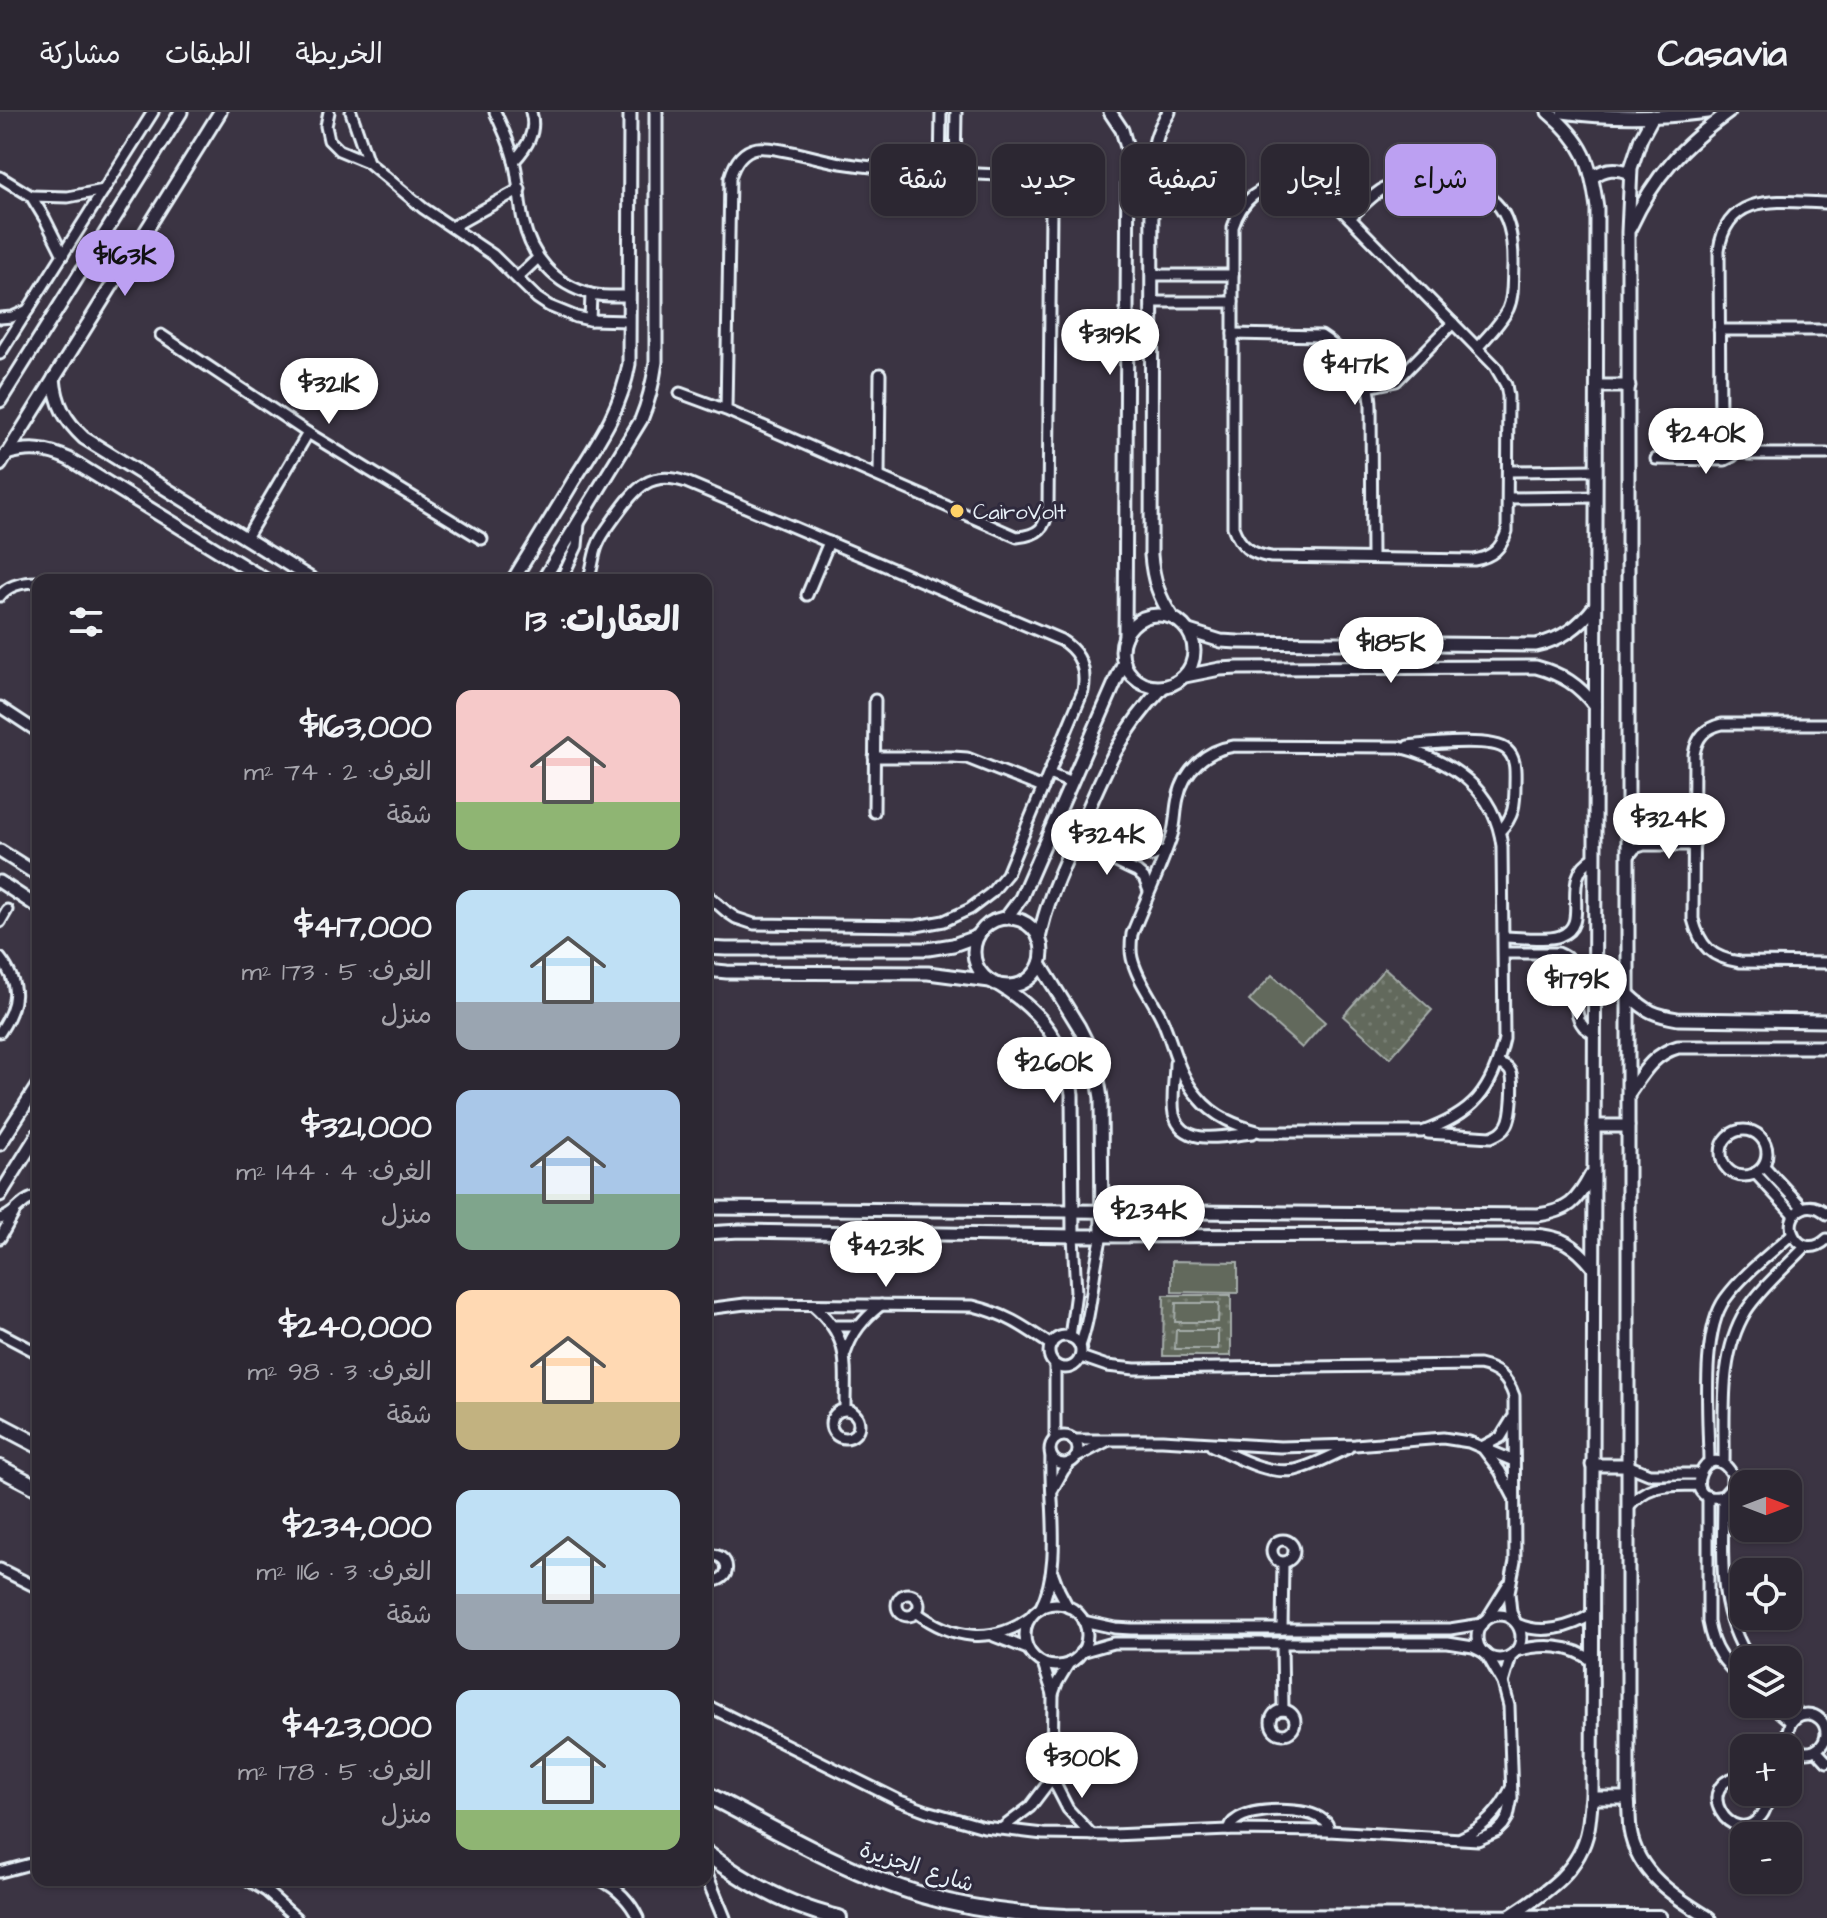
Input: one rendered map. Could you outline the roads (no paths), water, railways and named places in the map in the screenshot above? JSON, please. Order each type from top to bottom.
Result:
[{"type":"main road","points":[[0,1425],[32,1442]]},
{"type":"main road","points":[[0,1468],[32,1485]]},
{"type":"main road","name":"شارع الجزيرة","points":[[712,1797],[847,1866],[921,1895],[996,1912],[1089,1917],[1659,1918]]},
{"type":"main road","points":[[712,1857],[762,1889],[808,1909],[839,1918]]},
{"type":"street","points":[[140,133],[141,112]]},
{"type":"street","points":[[0,354],[153,112]]},
{"type":"street","points":[[0,401],[181,112]]},
{"type":"street","points":[[3,460],[220,112]]},
{"type":"street","points":[[329,112],[326,126],[329,140],[339,150],[368,162],[423,208],[493,255],[537,298],[576,317],[629,321]]},
{"type":"street","points":[[351,112],[368,162]]},
{"type":"street","points":[[495,112],[514,161],[524,225],[538,258],[548,271],[575,289],[591,294],[629,296]]},
{"type":"street","points":[[514,161],[532,135],[531,112]]},
{"type":"street","points":[[517,574],[615,412],[621,397],[629,364],[630,112]]},
{"type":"street","points":[[547,574],[641,420],[653,382],[656,362],[656,112]]},
{"type":"street","points":[[940,144],[941,112]]},
{"type":"street","points":[[955,144],[956,112]]},
{"type":"street","points":[[1110,112],[1122,130],[1128,151],[1125,637],[1122,649],[1129,673],[1150,687],[1175,684],[1192,666],[1194,642],[1182,623],[1172,617],[1162,614],[1139,619],[1125,637]]},
{"type":"street","points":[[1169,112],[1158,130],[1153,151],[1151,555],[1153,577],[1160,598],[1172,617]]},
{"type":"street","points":[[1510,1916],[1544,1894],[1563,1877],[1578,1856],[1588,1832],[1592,1798],[1597,208],[1593,177],[1582,149],[1565,126],[1548,112]]},
{"type":"street","points":[[1563,112],[1620,117],[1708,112]]},
{"type":"street","points":[[1628,232],[1644,200],[1665,170],[1689,143],[1729,112]]},
{"type":"street","points":[[1653,116],[1641,138],[1630,173],[1628,232],[1628,1798],[1631,1833],[1640,1858],[1654,1879],[1674,1897],[1709,1918]]},
{"type":"street","points":[[726,410],[730,178],[734,164],[744,154],[757,148],[771,148],[841,163],[871,166]]},
{"type":"street","points":[[1593,177],[1611,168],[1630,173]]},
{"type":"street","points":[[680,393],[726,410],[1017,537],[1030,536],[1040,529],[1047,519],[1051,210],[1042,186],[1032,178],[976,173]]},
{"type":"street","points":[[0,177],[31,196],[63,255]]},
{"type":"street","points":[[1290,183],[1318,191],[1350,218],[1495,366],[1506,385],[1507,531],[1504,542],[1496,552],[1485,558],[1271,557],[1246,549],[1233,527],[1233,227],[1237,214],[1253,195],[1263,189],[1290,183]]},
{"type":"street","points":[[1350,218],[1383,189],[1405,184],[1466,187],[1491,198],[1501,208],[1512,234],[1512,293],[1503,318],[1477,348]]},
{"type":"street","points":[[452,227],[520,189]]},
{"type":"street","points":[[31,196],[68,197],[104,190]]},
{"type":"street","points":[[1827,203],[1751,204],[1738,211],[1728,222],[1721,235],[1719,250],[1720,423],[1730,443],[1749,454],[1827,454]]},
{"type":"street","points":[[517,278],[538,258]]},
{"type":"street","points":[[1152,275],[1233,275]]},
{"type":"street","points":[[590,320],[591,294]]},
{"type":"street","points":[[1152,302],[1233,302]]},
{"type":"street","points":[[0,318],[28,310]]},
{"type":"street","points":[[1368,387],[1390,383],[1401,377],[1453,323]]},
{"type":"street","points":[[1719,330],[1827,330]]},
{"type":"street","points":[[1233,334],[1321,336],[1364,379],[1371,406],[1372,558]]},
{"type":"street","points":[[161,335],[308,433],[482,539]]},
{"type":"street","points":[[879,476],[880,374]]},
{"type":"street","points":[[54,378],[62,411],[71,426],[84,438],[303,574]]},
{"type":"street","points":[[1597,386],[1629,386]]},
{"type":"street","points":[[246,538],[308,433]]},
{"type":"street","points":[[1656,459],[1725,460],[1738,449]]},
{"type":"street","points":[[3,460],[22,450],[55,452],[256,574]]},
{"type":"street","points":[[1508,471],[1596,470]]},
{"type":"street","points":[[590,574],[600,539],[632,493],[646,483],[670,478],[686,482],[1061,640],[1074,650],[1083,665],[1083,691],[1007,874],[981,902],[970,909],[944,921],[916,926],[761,925],[736,918],[712,899]]},
{"type":"street","points":[[1508,498],[1596,497]]},
{"type":"street","points":[[564,574],[577,546],[579,521]]},
{"type":"street","points":[[807,595],[829,542]]},
{"type":"street","points":[[0,596],[15,585],[32,582]]},
{"type":"street","points":[[1189,631],[1221,641],[1238,642],[1536,645],[1554,641],[1570,632],[1596,605]]},
{"type":"street","points":[[1006,918],[1021,898],[1124,662]]},
{"type":"street","points":[[1185,676],[1238,668],[1536,667],[1570,680],[1595,706]]},
{"type":"street","points":[[1039,939],[1050,895],[1109,761],[1147,704],[1163,687]]},
{"type":"street","points":[[874,812],[875,700]]},
{"type":"street","points":[[0,707],[32,728]]},
{"type":"street","points":[[1827,724],[1722,724],[1702,733],[1694,754],[1693,919],[1703,945],[1726,960],[1827,963]]},
{"type":"street","points":[[1261,1132],[1227,1121],[1199,1099],[1179,1068],[1162,1018],[1132,959],[1132,934],[1166,850],[1183,782],[1193,768],[1206,756],[1221,748],[1234,746],[1399,747],[1492,743],[1507,750],[1515,765],[1515,803],[1510,818],[1500,831]]},
{"type":"street","points":[[1399,747],[1438,760],[1470,782],[1493,813],[1500,831],[1504,1039],[1499,1064],[1487,1088],[1469,1108],[1447,1123],[1422,1132]]},
{"type":"street","points":[[874,757],[967,758],[1043,788]]},
{"type":"street","points":[[1049,774],[1071,783]]},
{"type":"street","points":[[1629,819],[1635,827],[1645,831],[1694,831]]},
{"type":"street","points":[[1082,823],[1090,834],[1144,856],[1166,850]]},
{"type":"street","points":[[1629,856],[1635,848],[1644,845],[1694,845]]},
{"type":"street","points":[[0,851],[32,871]]},
{"type":"street","points":[[1068,854],[1089,851],[1137,872],[1144,878],[1149,891]]},
{"type":"street","points":[[1504,937],[1557,937],[1565,934],[1575,920],[1579,870],[1585,862],[1595,857]]},
{"type":"street","points":[[0,882],[32,903]]},
{"type":"street","points":[[0,922],[7,910]]},
{"type":"street","points":[[712,971],[928,973],[994,983],[1019,984],[1028,980],[1040,964],[1042,951],[1032,927],[1020,920],[995,920],[985,926],[978,936],[974,948],[975,961],[980,972],[994,983],[1031,1008],[1049,1030],[1063,1056],[1072,1094],[1076,1292],[1070,1337]]},
{"type":"street","points":[[712,948],[928,949],[953,945],[978,936]]},
{"type":"street","points":[[1504,953],[1558,953],[1572,961],[1577,977],[1578,1016],[1584,1027],[1594,1034]]},
{"type":"street","points":[[0,958],[10,970],[15,987],[14,1004],[0,1032]]},
{"type":"street","points":[[1040,964],[1090,1049],[1101,1098],[1102,1236],[1095,1263],[1088,1321],[1080,1351],[1073,1366],[1060,1368],[1049,1356],[1051,1345],[1058,1337],[1070,1337],[1076,1340],[1080,1351],[1107,1366],[1135,1369],[1479,1365],[1503,1375],[1514,1396],[1515,1561],[1509,1602],[1521,1633],[1521,1642],[1503,1683]]},
{"type":"street","points":[[1629,995],[1657,1016],[1678,1019],[1827,1021]]},
{"type":"street","points":[[1629,1094],[1658,1055],[1678,1047],[1827,1047]]},
{"type":"street","points":[[1175,1055],[1174,1110],[1184,1131],[1199,1137],[1261,1132],[1422,1132],[1491,1137],[1499,1134],[1510,1119],[1513,1083],[1507,1067],[1499,1064]]},
{"type":"street","points":[[0,1144],[32,1094]]},
{"type":"street","points":[[1594,1126],[1628,1126]]},
{"type":"street","points":[[1746,1130],[1760,1136],[1767,1150],[1764,1166],[1755,1173],[1740,1176],[1726,1169],[1722,1162],[1721,1146],[1731,1133],[1746,1130]]},
{"type":"street","points":[[0,1195],[32,1144]]},
{"type":"street","points":[[1764,1166],[1803,1208]]},
{"type":"street","points":[[712,1208],[1538,1215],[1557,1212],[1573,1203],[1594,1171]]},
{"type":"street","points":[[1755,1173],[1794,1215]]},
{"type":"street","points":[[0,1238],[14,1213],[24,1201],[32,1199]]},
{"type":"street","points":[[1805,1247],[1792,1234],[1794,1215],[1803,1208],[1826,1210]]},
{"type":"street","points":[[0,1219],[14,1213]]},
{"type":"street","points":[[712,1233],[1549,1236],[1567,1242],[1581,1252],[1593,1267]]},
{"type":"street","points":[[1709,1463],[1709,1350],[1717,1312],[1732,1290],[1792,1234]]},
{"type":"street","points":[[1724,1464],[1726,1376],[1740,1322],[1756,1299],[1805,1247],[1826,1242]]},
{"type":"street","points":[[712,1308],[745,1304],[953,1305],[983,1308],[1012,1319],[1051,1345]]},
{"type":"street","points":[[813,1305],[834,1326],[845,1354]]},
{"type":"street","points":[[845,1409],[845,1354],[858,1326],[881,1305]]},
{"type":"street","points":[[834,1326],[858,1326]]},
{"type":"street","points":[[0,1333],[32,1350]]},
{"type":"street","points":[[1040,1609],[1053,1571],[1050,1450],[1055,1439],[1055,1365]]},
{"type":"street","points":[[1482,1447],[1492,1443],[1508,1429],[1514,1408]]},
{"type":"street","points":[[1052,1492],[1077,1451],[1073,1440],[1067,1437],[1055,1439]]},
{"type":"street","points":[[1073,1440],[1162,1440],[1306,1447],[1443,1438],[1469,1442],[1514,1461]]},
{"type":"street","points":[[1051,1455],[1059,1463],[1073,1460],[1110,1440]]},
{"type":"street","points":[[1205,1443],[1255,1465],[1284,1471],[1311,1465],[1355,1445]]},
{"type":"street","points":[[1255,1465],[1260,1447]]},
{"type":"street","points":[[1306,1447],[1311,1465]]},
{"type":"street","points":[[1482,1447],[1500,1471],[1514,1499]]},
{"type":"street","points":[[1709,1463],[1724,1464],[1733,1480],[1728,1492],[1716,1498],[1708,1496],[1698,1485],[1699,1474],[1709,1463]]},
{"type":"street","points":[[1592,1465],[1627,1465],[1649,1474],[1699,1474]]},
{"type":"street","points":[[1628,1507],[1642,1493],[1660,1486],[1698,1485]]},
{"type":"street","points":[[1708,1496],[1708,1622],[1718,1653],[1730,1668]]},
{"type":"street","points":[[1723,1496],[1722,1581],[1743,1646]]},
{"type":"street","points":[[712,1554],[722,1558],[727,1569],[722,1579],[712,1582]]},
{"type":"street","points":[[1282,1629],[1283,1563]]},
{"type":"street","points":[[0,1569],[32,1585]]},
{"type":"street","points":[[1053,1571],[1068,1607]]},
{"type":"street","points":[[712,1708],[900,1801],[955,1820],[1001,1829],[1092,1835],[1229,1830],[1329,1831],[1459,1839],[1478,1829],[1494,1815],[1511,1788],[1507,1696],[1478,1639],[1478,1631],[1510,1582]]},
{"type":"street","points":[[991,1635],[1012,1629],[1049,1605],[1059,1604],[1077,1613],[1083,1621],[1086,1642],[1081,1652],[1069,1663],[1053,1694]]},
{"type":"street","points":[[916,1612],[929,1622],[959,1634],[991,1635],[1028,1649]]},
{"type":"street","points":[[1083,1621],[1131,1629],[1450,1629],[1501,1615],[1533,1629],[1558,1628],[1592,1614]]},
{"type":"street","points":[[1030,1618],[1025,1639],[1035,1658],[1052,1666],[1069,1663]]},
{"type":"street","points":[[1558,1628],[1558,1648]]},
{"type":"street","points":[[1081,1652],[1113,1643],[1448,1643],[1473,1647],[1496,1659],[1533,1648],[1558,1648],[1577,1651],[1592,1661]]},
{"type":"street","points":[[1282,1643],[1283,1710]]},
{"type":"street","points":[[1043,1664],[1053,1694],[1052,1778],[1068,1809],[1092,1835]]},
{"type":"street","points":[[1802,1714],[1824,1715],[1827,1732],[1822,1746],[1810,1752],[1802,1751]]},
{"type":"street","points":[[1786,1718],[1791,1722]]},
{"type":"street","points":[[1787,1734],[1791,1722],[1796,1718]]},
{"type":"street","points":[[1816,1750],[1827,1762]]},
{"type":"street","points":[[1001,1829],[1030,1807],[1052,1778]]},
{"type":"street","points":[[1730,1779],[1719,1790],[1717,1800],[1724,1819],[1743,1826],[1752,1824],[1761,1817],[1766,1806]]},
{"type":"street","points":[[1592,1798],[1628,1798]]},
{"type":"street","points":[[1229,1830],[1240,1817],[1283,1810],[1323,1819],[1329,1831]]},
{"type":"street","points":[[0,1872],[32,1864]]},
{"type":"street","points":[[258,1886],[296,1918]]},
{"type":"street","points":[[264,1886],[266,1891]]},
{"type":"street","points":[[610,1886],[629,1901],[638,1918]]},
{"type":"street","points":[[711,1886],[724,1918]]},
{"type":"place","name":"CairoVolt","points":[[957,511]]}]
